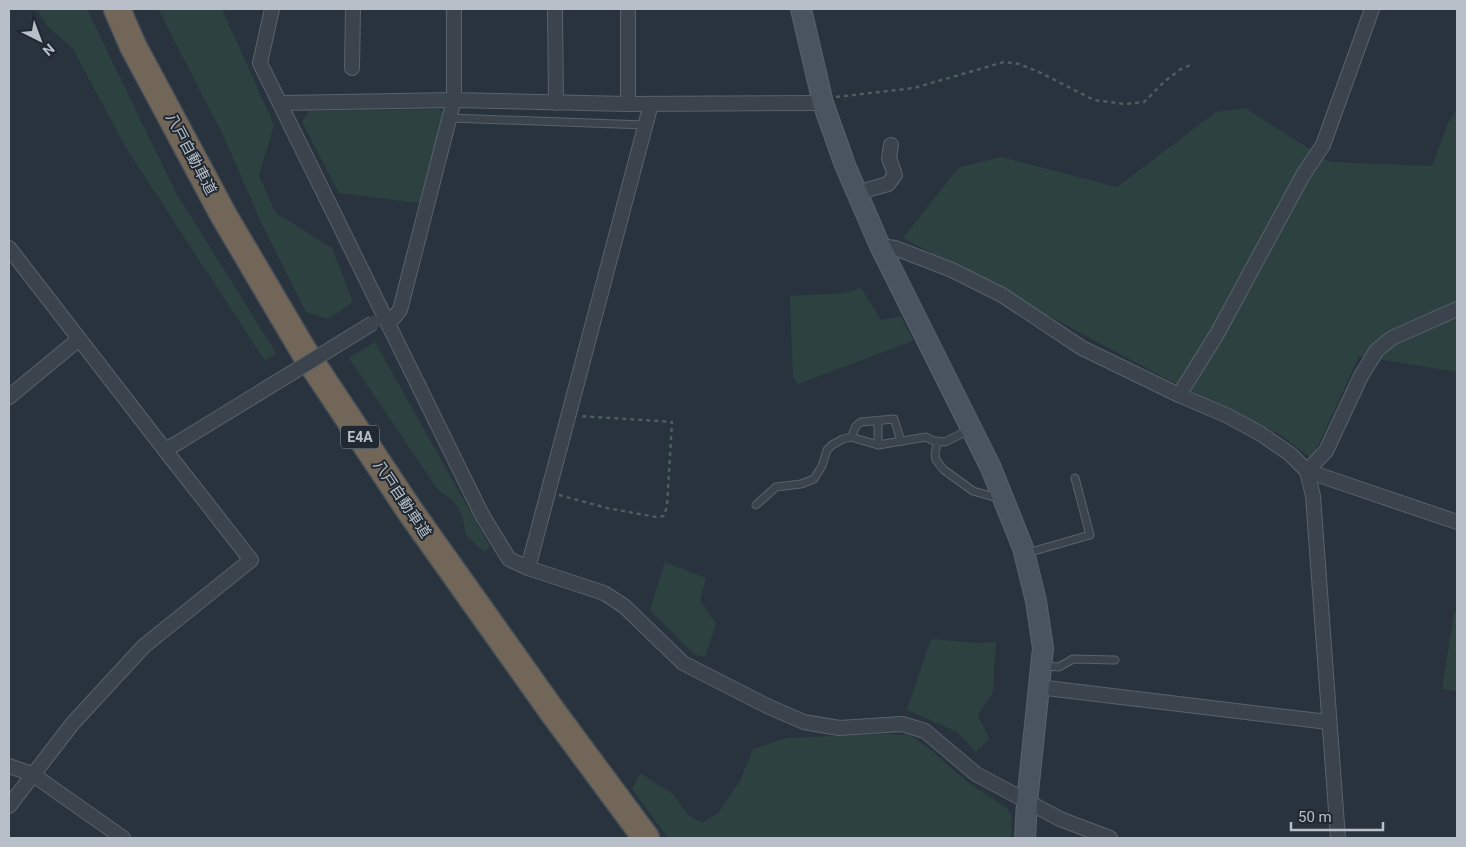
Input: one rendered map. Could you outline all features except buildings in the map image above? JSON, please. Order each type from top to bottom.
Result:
[{"type":"highway","name":"八戸自動車道","points":[[117,9],[133,46],[224,216],[303,350],[410,511],[552,711],[646,838]]},
{"type":"street","points":[[272,9],[260,63],[282,103],[382,320],[482,515],[509,559],[528,568],[604,594],[624,606],[683,663],[767,706],[804,722],[839,728],[902,724],[925,731],[976,774],[1060,819],[1110,838]]},
{"type":"street","points":[[352,68],[353,9]]},
{"type":"street","points":[[166,450],[400,310],[454,100],[454,9]]},
{"type":"street","points":[[555,9],[556,103]]},
{"type":"street","points":[[628,9],[628,104]]},
{"type":"street","points":[[801,9],[823,103],[844,165],[880,246],[992,468],[1024,554],[1036,601],[1043,648],[1025,838]]},
{"type":"street","points":[[1179,395],[1217,334],[1303,175],[1323,145],[1372,9]]},
{"type":"street","points":[[282,103],[454,100],[628,104],[823,103]]},
{"type":"street","points":[[528,568],[651,104]]},
{"type":"street","points":[[856,193],[888,184],[895,175],[890,158],[891,145]]},
{"type":"street","points":[[880,246],[895,248],[952,270],[985,286],[1002,295],[1082,348],[1179,395],[1228,416],[1261,434],[1290,454],[1308,471],[1457,522]]},
{"type":"street","points":[[9,248],[251,560],[144,646],[79,716],[9,806]]},
{"type":"street","points":[[1308,471],[1326,451],[1361,376],[1376,350],[1392,338],[1457,309]]},
{"type":"street","points":[[9,396],[79,339]]},
{"type":"street","points":[[1308,471],[1313,496],[1328,722],[1338,838]]},
{"type":"street","points":[[1038,687],[1328,722]]},
{"type":"street","points":[[9,766],[32,774],[123,838]]},
{"type":"lane","points":[[450,118],[645,124]]},
{"type":"lane","points":[[851,437],[856,426],[861,422],[894,419],[901,441]]},
{"type":"lane","points":[[878,421],[878,445]]},
{"type":"lane","points":[[756,505],[776,487],[801,484],[814,480],[822,466],[827,450],[832,445],[851,437],[878,445],[926,437],[934,441],[945,442],[972,429]]},
{"type":"lane","points":[[938,441],[935,453],[936,460],[944,470],[972,491],[992,498],[1004,499]]},
{"type":"lane","points":[[1024,554],[1090,535],[1075,478]]},
{"type":"lane","points":[[1041,666],[1059,667],[1072,659],[1115,660]]},
{"type":"path","points":[[823,103],[840,96],[914,88],[1004,62],[1019,64],[1038,72],[1094,100],[1124,104],[1144,102],[1181,69],[1193,64]]},
{"type":"path","points":[[549,492],[607,508],[656,517],[664,516],[668,506],[672,422],[569,415]]},
{"type":"green space","points":[[37,9],[87,9],[176,193],[276,353],[265,361],[126,148],[73,49],[47,26]]},
{"type":"green space","points":[[158,9],[222,9],[274,125],[259,176],[276,213],[332,248],[353,302],[328,319],[306,312],[259,218],[223,135]]},
{"type":"green space","points":[[1245,108],[1330,162],[1432,166],[1448,123],[1457,109],[1457,372],[1359,356],[1312,459],[1279,434],[1163,377],[903,238],[958,168],[1001,157],[1117,187],[1216,112]]},
{"type":"green space","points":[[439,109],[444,114],[419,203],[339,193],[302,122],[309,111]]},
{"type":"green space","points":[[861,288],[881,320],[901,316],[913,341],[798,384],[793,377],[790,296],[844,293]]},
{"type":"green space","points":[[375,342],[490,547],[485,552],[466,536],[459,508],[451,499],[438,490],[349,358]]},
{"type":"green space","points":[[665,562],[706,578],[700,600],[716,624],[705,657],[693,654],[650,610]]},
{"type":"green space","points":[[1457,612],[1457,691],[1442,689],[1454,613]]},
{"type":"green space","points":[[931,639],[978,643],[996,642],[993,692],[978,715],[989,739],[976,752],[957,732],[907,710]]},
{"type":"green space","points":[[883,734],[910,735],[932,751],[970,784],[1007,808],[1012,816],[1011,838],[668,838],[632,789],[640,773],[672,793],[688,815],[702,823],[718,813],[740,781],[753,749],[787,738]]}]
